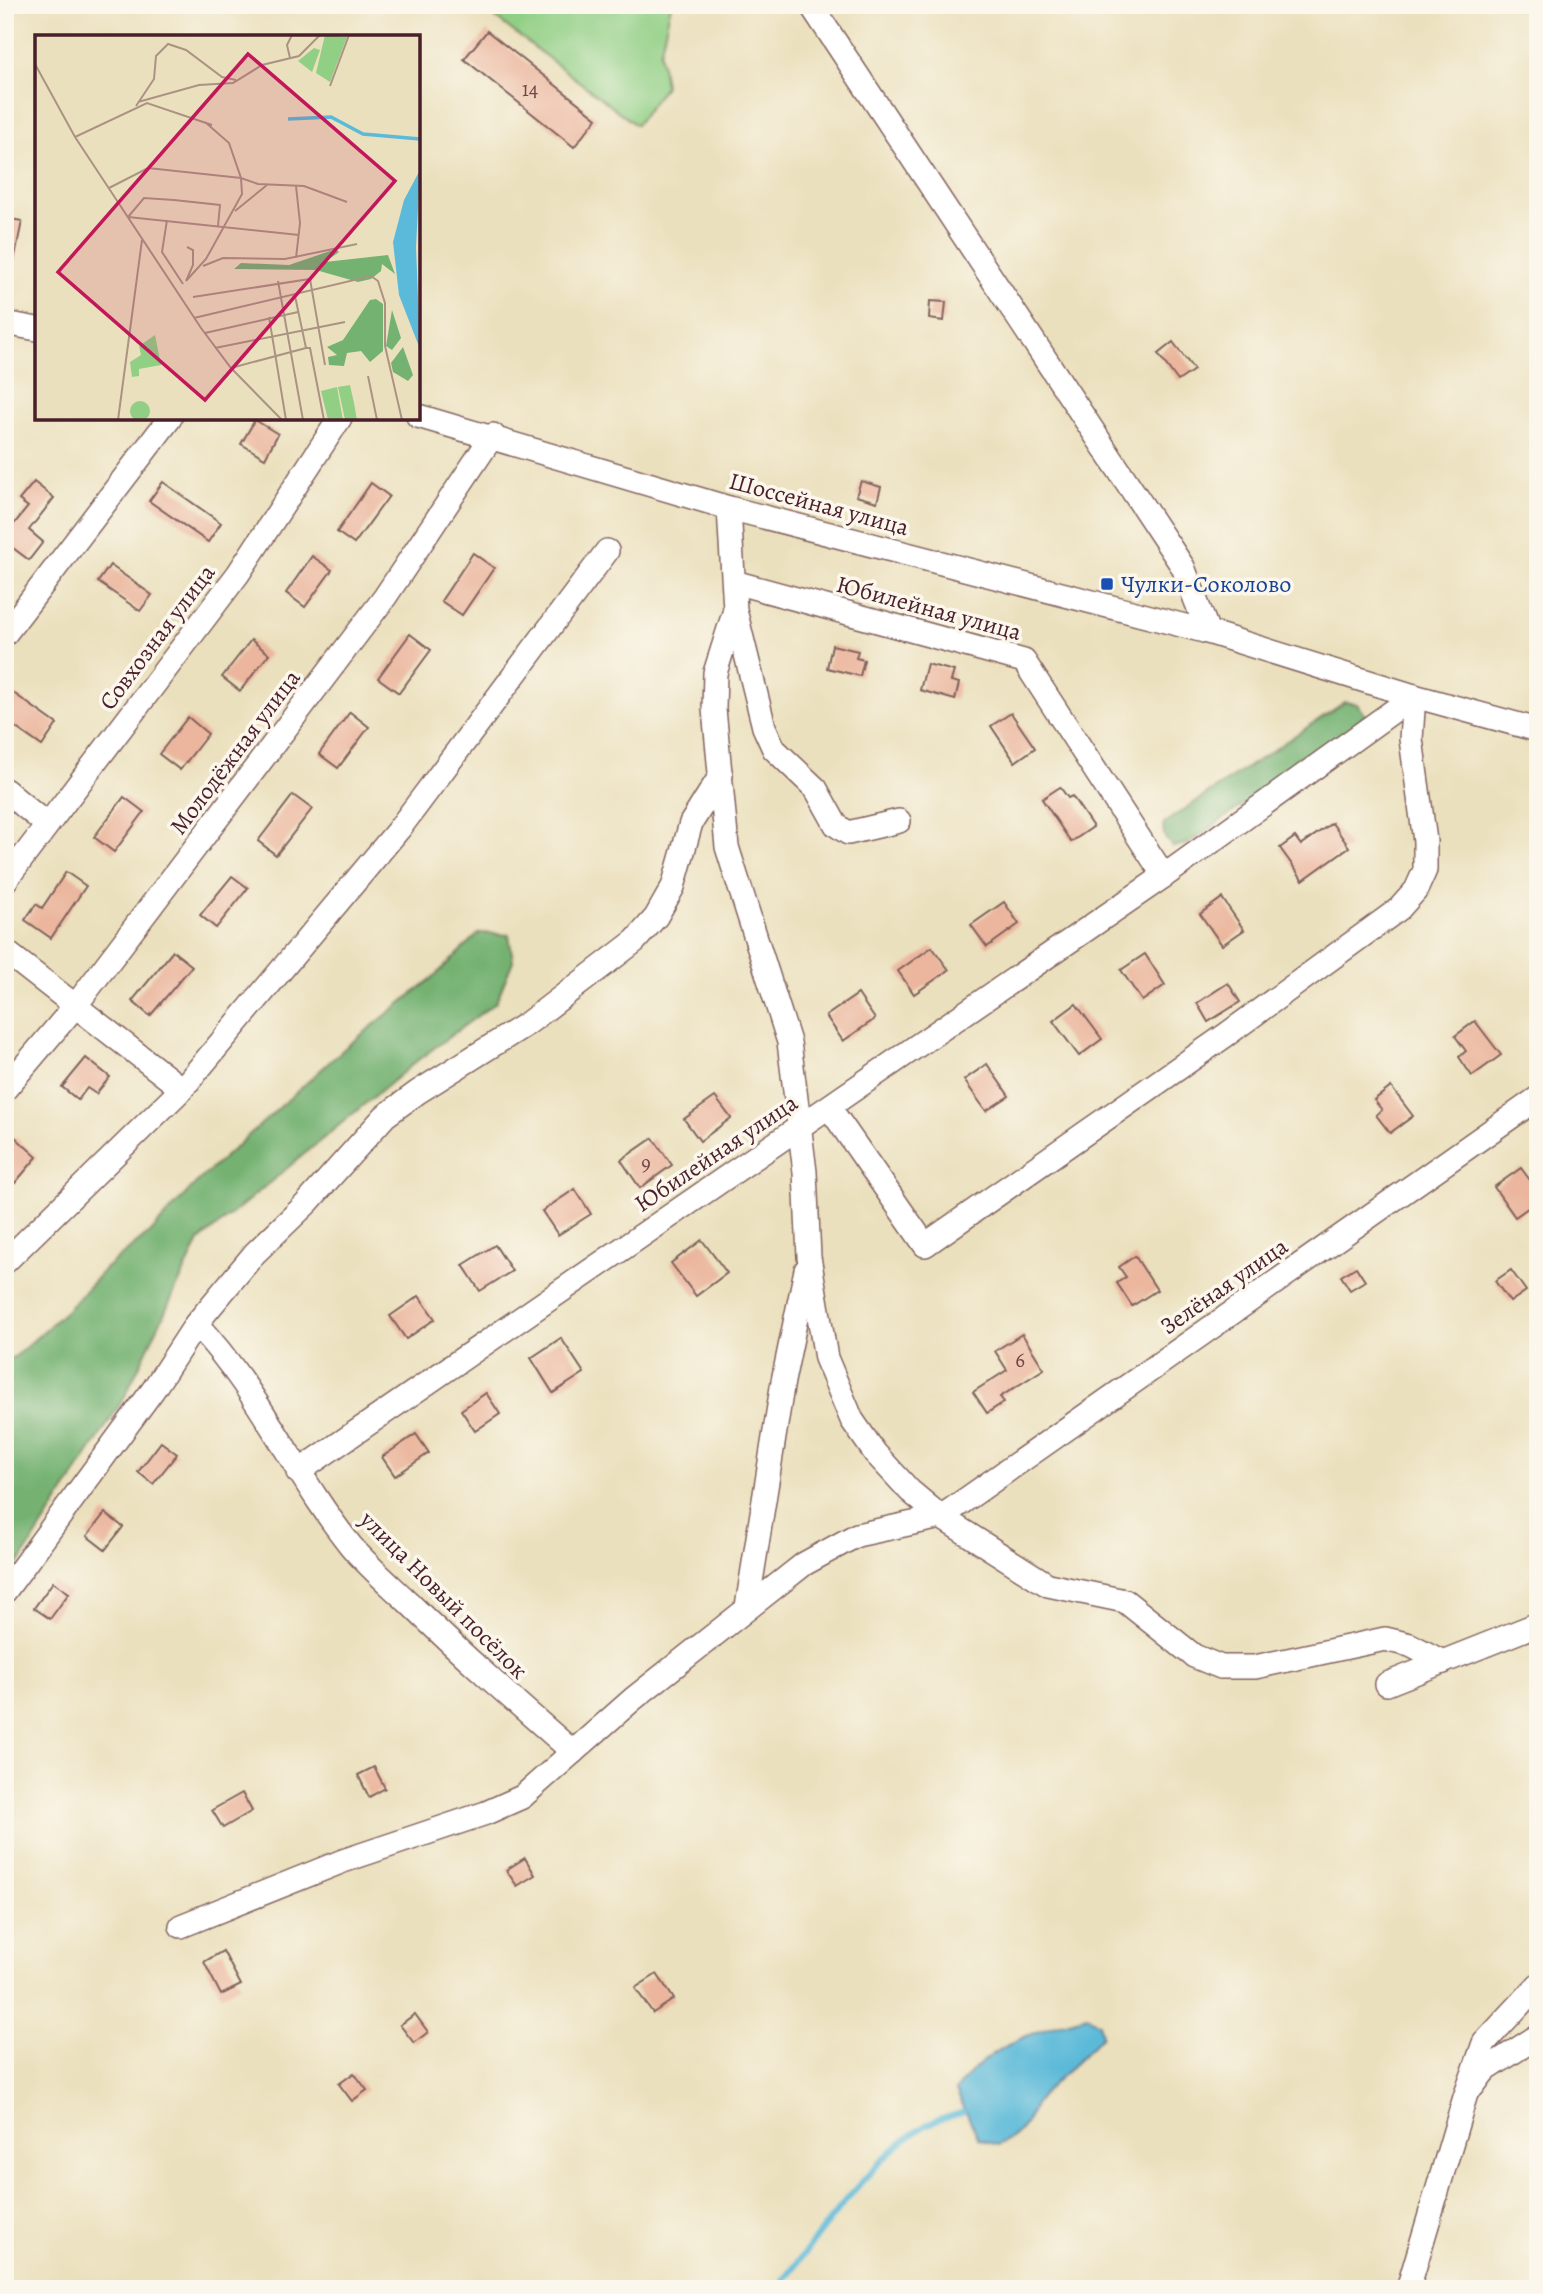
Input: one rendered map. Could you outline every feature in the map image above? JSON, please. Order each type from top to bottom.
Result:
[{"type":"street","points":[[811,5],[1183,567],[1208,632]]},
{"type":"street","name":"Шоссейная улица","points":[[420,417],[493,435],[729,508],[1208,632],[1414,696],[1538,730]]},
{"type":"street","points":[[5,634],[168,420]]},
{"type":"street","name":"Совхозная улица","points":[[5,881],[238,574],[339,420]]},
{"type":"street","name":"Молодёжная улица","points":[[5,1089],[76,1005],[385,597],[493,435]]},
{"type":"street","points":[[729,508],[735,610],[764,727],[774,749],[816,789],[836,825],[848,833],[899,821]]},
{"type":"street","points":[[5,1262],[182,1089],[400,829],[607,551]]},
{"type":"street","name":"Юбилейная улица","points":[[734,582],[1024,661],[1164,876]]},
{"type":"street","points":[[735,610],[715,673],[714,709],[727,846],[789,1042],[809,1256],[826,1359],[852,1420],[874,1453],[910,1491],[941,1517],[1048,1586],[1125,1601],[1194,1656],[1221,1667],[1255,1667],[1385,1639],[1410,1645],[1443,1662]]},
{"type":"street","points":[[829,1107],[925,1245],[1226,1035],[1399,909],[1416,890],[1425,870],[1425,841],[1411,738],[1414,696]]},
{"type":"street","name":"Юбилейная улица","points":[[298,1472],[1164,876],[1414,696]]},
{"type":"street","points":[[5,1591],[153,1390],[196,1324],[255,1253],[307,1203],[385,1116],[418,1092],[528,1023],[635,941],[656,917],[673,887],[691,823],[721,775]]},
{"type":"street","points":[[5,790],[47,825]]},
{"type":"street","points":[[5,951],[182,1089]]},
{"type":"street","name":"Зелёная улица","points":[[941,1517],[1538,1098]]},
{"type":"street","points":[[747,1607],[783,1381],[809,1256]]},
{"type":"street","name":"улица Новый посёлок","points":[[196,1324],[222,1351],[258,1401],[298,1472],[352,1548],[461,1654],[573,1752]]},
{"type":"street","points":[[181,1926],[343,1861],[486,1813],[522,1797],[747,1607],[804,1564],[857,1535],[941,1517]]},
{"type":"street","points":[[1387,1684],[1538,1624]]},
{"type":"street","points":[[1408,2289],[1465,2097],[1484,2043],[1538,1985]]},
{"type":"street","points":[[1465,2097],[1484,2071],[1538,2036]]},
{"type":"green space","points":[[479,5],[671,5],[660,53],[665,86],[636,125]]},
{"type":"green space","points":[[1345,702],[1357,704],[1368,718],[1187,844],[1173,847],[1168,842],[1164,834],[1164,823]]},
{"type":"green space","points":[[479,933],[509,935],[513,961],[496,1002],[418,1060],[199,1241],[124,1398],[5,1585],[5,1361],[16,1356],[68,1309],[106,1268],[152,1231],[195,1184],[345,1048],[436,975]]},
{"type":"water","points":[[1088,2016],[1099,2023],[1102,2036],[1043,2094],[1017,2134],[997,2145],[979,2139],[956,2091],[967,2076],[981,2063],[1014,2042]]},
{"type":"building","points":[[487,31],[597,118],[574,147],[464,59]]},
{"type":"building","points":[[5,218],[22,221],[13,266],[5,266]]},
{"type":"building","points":[[930,301],[946,302],[944,321],[929,319]]},
{"type":"building","points":[[1173,342],[1194,370],[1178,381],[1158,354]]},
{"type":"building","points":[[255,420],[278,434],[265,458],[241,444]]},
{"type":"building","points":[[861,481],[881,487],[877,502],[856,496]]},
{"type":"building","points":[[34,482],[54,498],[29,530],[43,542],[29,560],[5,542],[5,535],[28,507],[19,500]]},
{"type":"building","points":[[163,482],[221,523],[208,542],[149,501]]},
{"type":"building","points":[[371,483],[389,496],[354,544],[337,532]]},
{"type":"building","points":[[473,553],[494,568],[462,615],[441,601]]},
{"type":"building","points":[[312,556],[332,570],[305,607],[286,593]]},
{"type":"building","points":[[110,565],[152,595],[140,611],[98,582]]},
{"type":"building","points":[[410,634],[431,650],[399,693],[378,678]]},
{"type":"building","points":[[251,640],[269,654],[240,691],[222,677]]},
{"type":"building","points":[[832,645],[858,651],[856,658],[864,660],[860,676],[827,668]]},
{"type":"building","points":[[927,664],[954,671],[951,681],[959,683],[955,700],[920,690]]},
{"type":"building","points":[[5,687],[57,724],[42,746],[5,720]]},
{"type":"building","points":[[350,712],[369,727],[338,768],[319,754]]},
{"type":"building","points":[[1011,713],[1035,748],[1015,762],[991,726]]},
{"type":"building","points":[[188,717],[208,734],[180,770],[159,754]]},
{"type":"building","points":[[1060,787],[1068,798],[1072,796],[1093,827],[1071,842],[1042,799]]},
{"type":"building","points":[[293,795],[312,809],[276,855],[258,841]]},
{"type":"building","points":[[124,797],[144,812],[114,852],[94,837]]},
{"type":"building","points":[[1332,823],[1349,847],[1303,880],[1280,848],[1295,837],[1301,845]]},
{"type":"building","points":[[66,872],[86,886],[51,938],[25,920],[36,904],[42,908]]},
{"type":"building","points":[[232,876],[248,888],[216,928],[200,915]]},
{"type":"building","points":[[1222,898],[1244,930],[1222,945],[1200,914]]},
{"type":"building","points":[[1004,902],[1019,924],[987,947],[971,925]]},
{"type":"building","points":[[932,947],[949,970],[914,994],[898,971]]},
{"type":"building","points":[[173,951],[192,966],[150,1016],[132,1001]]},
{"type":"building","points":[[1145,954],[1165,985],[1142,1001],[1121,970]]},
{"type":"building","points":[[1228,983],[1240,1002],[1208,1022],[1197,1003]]},
{"type":"building","points":[[858,994],[875,1019],[843,1041],[826,1016]]},
{"type":"building","points":[[1076,1004],[1102,1039],[1079,1056],[1053,1021]]},
{"type":"building","points":[[1475,1021],[1501,1055],[1472,1076],[1459,1057],[1466,1051],[1455,1036]]},
{"type":"building","points":[[86,1058],[110,1077],[96,1094],[87,1088],[78,1100],[62,1087]]},
{"type":"building","points":[[987,1064],[1009,1096],[986,1111],[964,1080]]},
{"type":"building","points":[[1391,1087],[1413,1116],[1390,1133],[1376,1115],[1382,1110],[1374,1100]]},
{"type":"building","points":[[715,1097],[731,1118],[700,1141],[684,1119]]},
{"type":"building","points":[[15,1137],[37,1157],[15,1183],[5,1175],[5,1148]]},
{"type":"building","points":[[653,1138],[672,1165],[640,1188],[621,1160]]},
{"type":"building","points":[[1521,1168],[1538,1191],[1538,1201],[1515,1217],[1494,1187]]},
{"type":"building","points":[[575,1189],[591,1214],[558,1235],[542,1211]]},
{"type":"building","points":[[702,1240],[727,1273],[696,1296],[671,1263]]},
{"type":"building","points":[[495,1245],[512,1271],[480,1291],[463,1265]]},
{"type":"building","points":[[1135,1256],[1157,1290],[1132,1306],[1117,1283],[1126,1277],[1119,1267]]},
{"type":"building","points":[[1356,1267],[1365,1281],[1350,1290],[1341,1276]]},
{"type":"building","points":[[1511,1270],[1526,1291],[1510,1302],[1495,1281]]},
{"type":"building","points":[[419,1296],[435,1319],[406,1339],[390,1316]]},
{"type":"building","points":[[1022,1334],[1044,1369],[1000,1397],[1004,1402],[987,1413],[973,1392],[1007,1370],[995,1351]]},
{"type":"building","points":[[561,1338],[584,1373],[553,1393],[531,1358]]},
{"type":"building","points":[[486,1393],[500,1414],[475,1431],[461,1410]]},
{"type":"building","points":[[416,1434],[429,1453],[395,1476],[382,1457]]},
{"type":"building","points":[[161,1442],[177,1454],[153,1484],[138,1472]]},
{"type":"building","points":[[105,1513],[123,1527],[105,1550],[87,1536]]},
{"type":"building","points":[[53,1582],[69,1593],[50,1619],[34,1608]]},
{"type":"building","points":[[374,1767],[385,1788],[369,1797],[358,1775]]},
{"type":"building","points":[[242,1793],[252,1811],[223,1828],[212,1810]]},
{"type":"building","points":[[525,1858],[535,1875],[517,1886],[506,1870]]},
{"type":"building","points":[[223,1951],[241,1985],[221,1995],[204,1962]]},
{"type":"building","points":[[657,1974],[674,1999],[653,2013],[635,1988]]},
{"type":"building","points":[[415,2014],[428,2032],[414,2043],[400,2025]]},
{"type":"building","points":[[354,2073],[367,2090],[352,2101],[339,2084]]},
{"type":"waterway","points":[[777,2289],[844,2202],[882,2160],[923,2127],[963,2112]]},
{"type":"place","name":"Чулки-Соколово","points":[[1107,584]]}]
